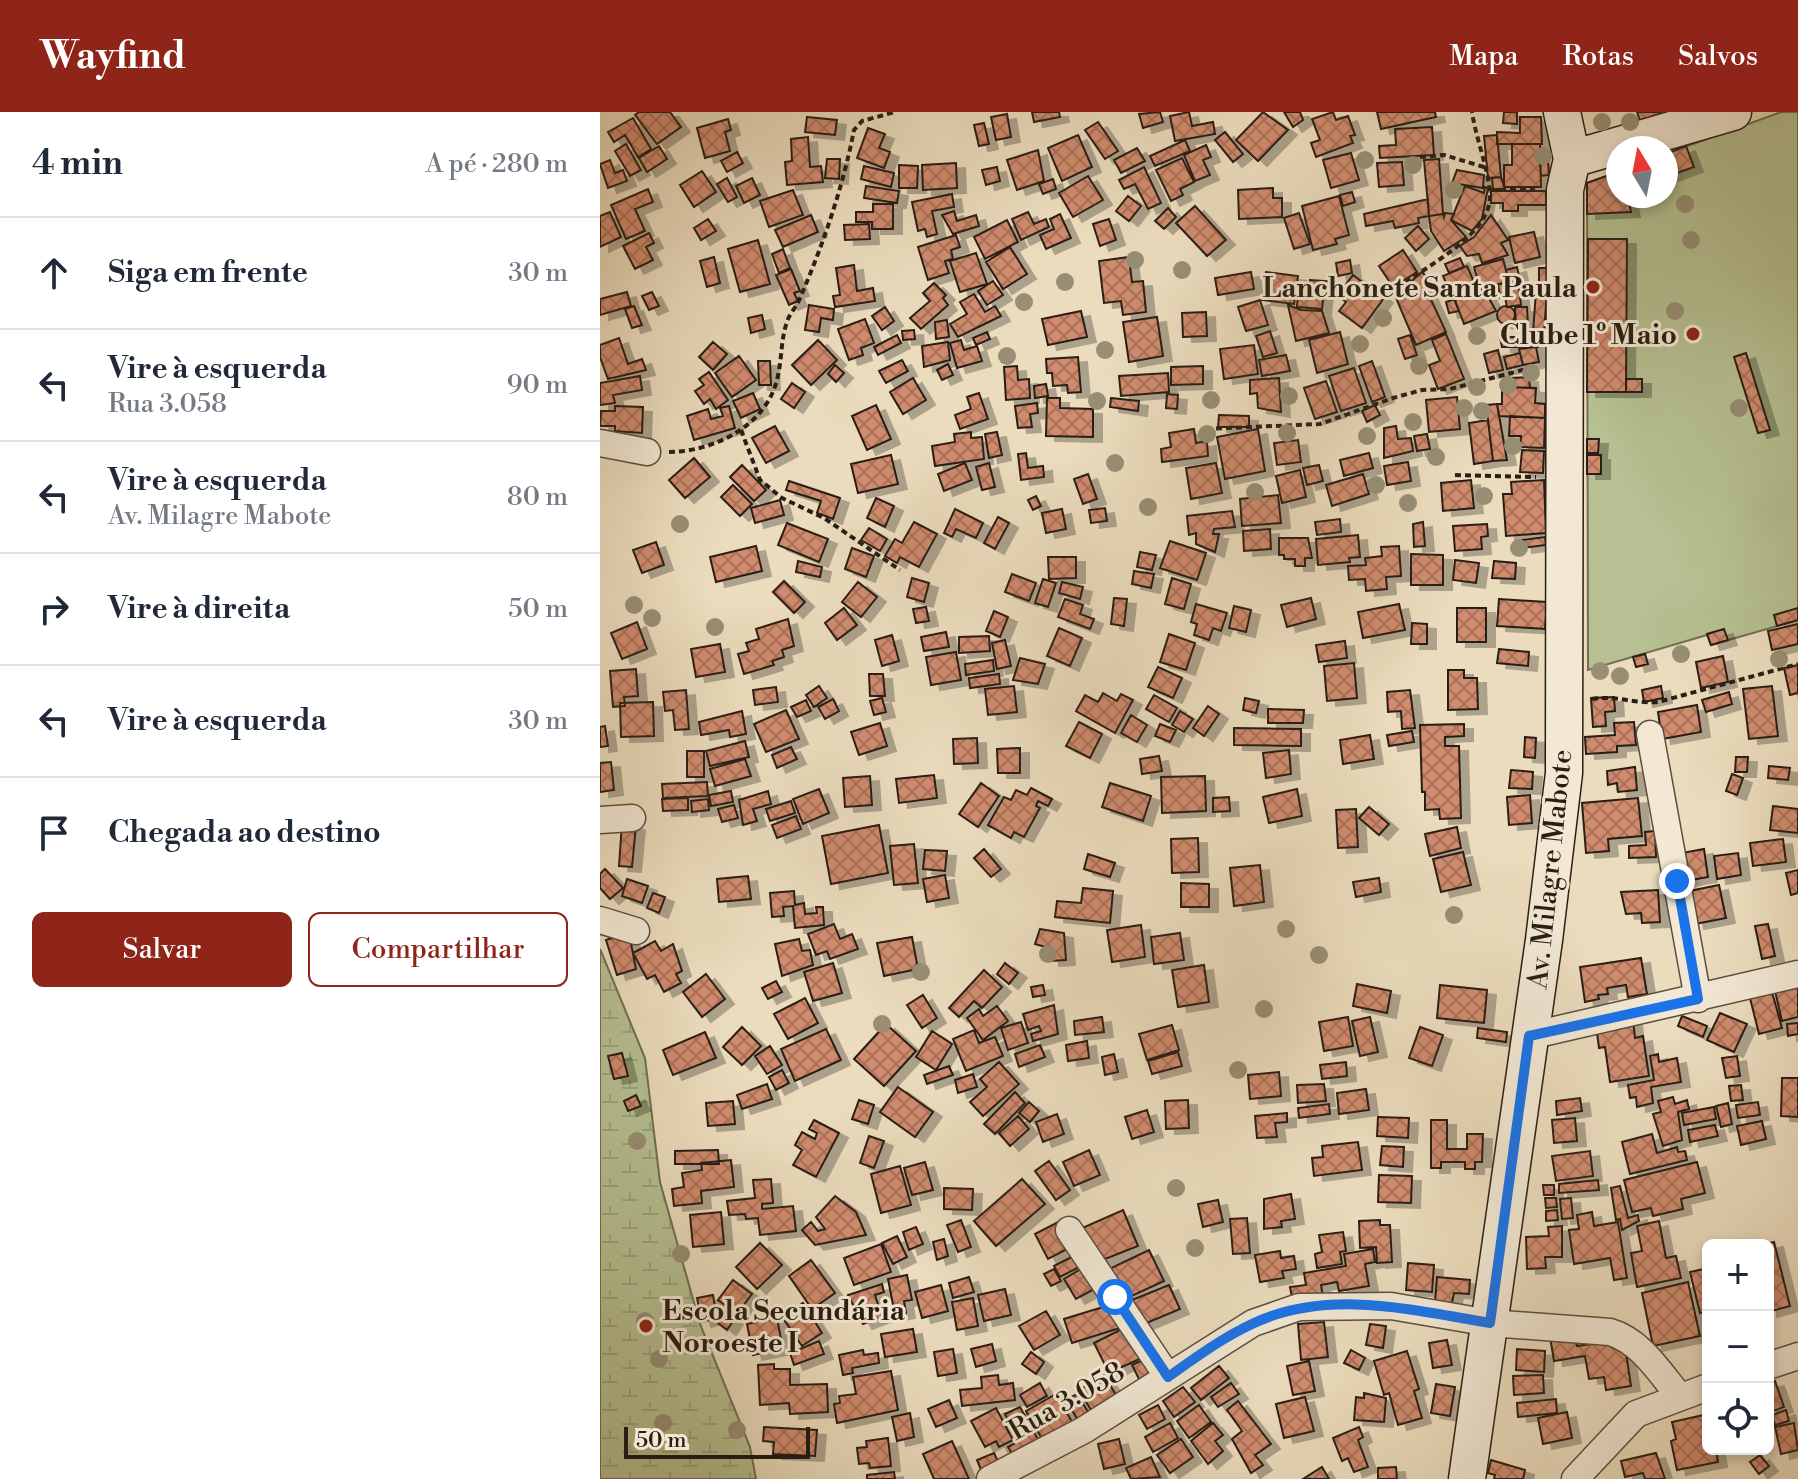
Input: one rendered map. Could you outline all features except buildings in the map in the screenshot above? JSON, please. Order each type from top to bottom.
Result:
[{"type":"street","name":"Av. Milagre Mabote","points":[[1467,1479],[1564,773],[1562,478],[1568,175],[1562,112]]},
{"type":"street","points":[[1568,175],[1733,112]]},
{"type":"street","points":[[600,443],[647,452]]},
{"type":"street","points":[[1650,734],[1698,999]]},
{"type":"street","points":[[600,820],[632,818]]},
{"type":"street","points":[[600,920],[636,931]]},
{"type":"street","points":[[1529,1036],[1798,974]]},
{"type":"street","points":[[1069,1230],[1168,1377]]},
{"type":"street","name":"Rua 3.058","points":[[990,1479],[1084,1430],[1253,1323],[1299,1307],[1391,1306],[1490,1323],[1625,1336],[1680,1397]]},
{"type":"street","points":[[1774,1364],[1798,1356]]},
{"type":"street","points":[[1575,1479],[1636,1414],[1702,1389]]},
{"type":"path","points":[[647,452],[680,452],[712,444],[741,430],[764,409],[775,391],[784,358],[785,330],[821,244],[854,130],[862,121],[895,112]]},
{"type":"path","points":[[1390,295],[1476,232],[1488,215],[1490,190],[1472,112]]},
{"type":"path","points":[[1410,158],[1444,155],[1484,167]]},
{"type":"path","points":[[1490,190],[1568,175]]},
{"type":"path","points":[[1206,429],[1320,424],[1422,390],[1450,389],[1564,360]]},
{"type":"path","points":[[741,430],[760,480],[782,498],[824,518],[900,570]]},
{"type":"path","points":[[1455,475],[1562,478]]},
{"type":"path","points":[[1562,704],[1616,695],[1637,704],[1658,702],[1798,664]]},
{"type":"green space","name":"Clube 1º Maio","points":[[1781,112],[1798,112],[1798,620],[1711,645],[1707,635],[1588,670],[1587,183],[1606,176],[1606,208],[1678,208],[1678,150]]},
{"type":"green space","name":"Escola Secundária Noroeste I","points":[[600,949],[645,1058],[660,1182],[700,1324],[750,1447],[756,1479],[600,1479]]},
{"type":"place","name":"Lanchonete Santa Paula","points":[[1593,287]]},
{"type":"place","name":"Clube 1º Maio","points":[[1693,334]]},
{"type":"place","name":"Escola Secundária Noroeste I","points":[[646,1326]]},
{"type":"route","points":[[1115,1297],[1168,1377],[1253,1323],[1299,1307],[1345,1304],[1391,1306],[1490,1323],[1529,1036],[1698,999],[1677,881]]}]
